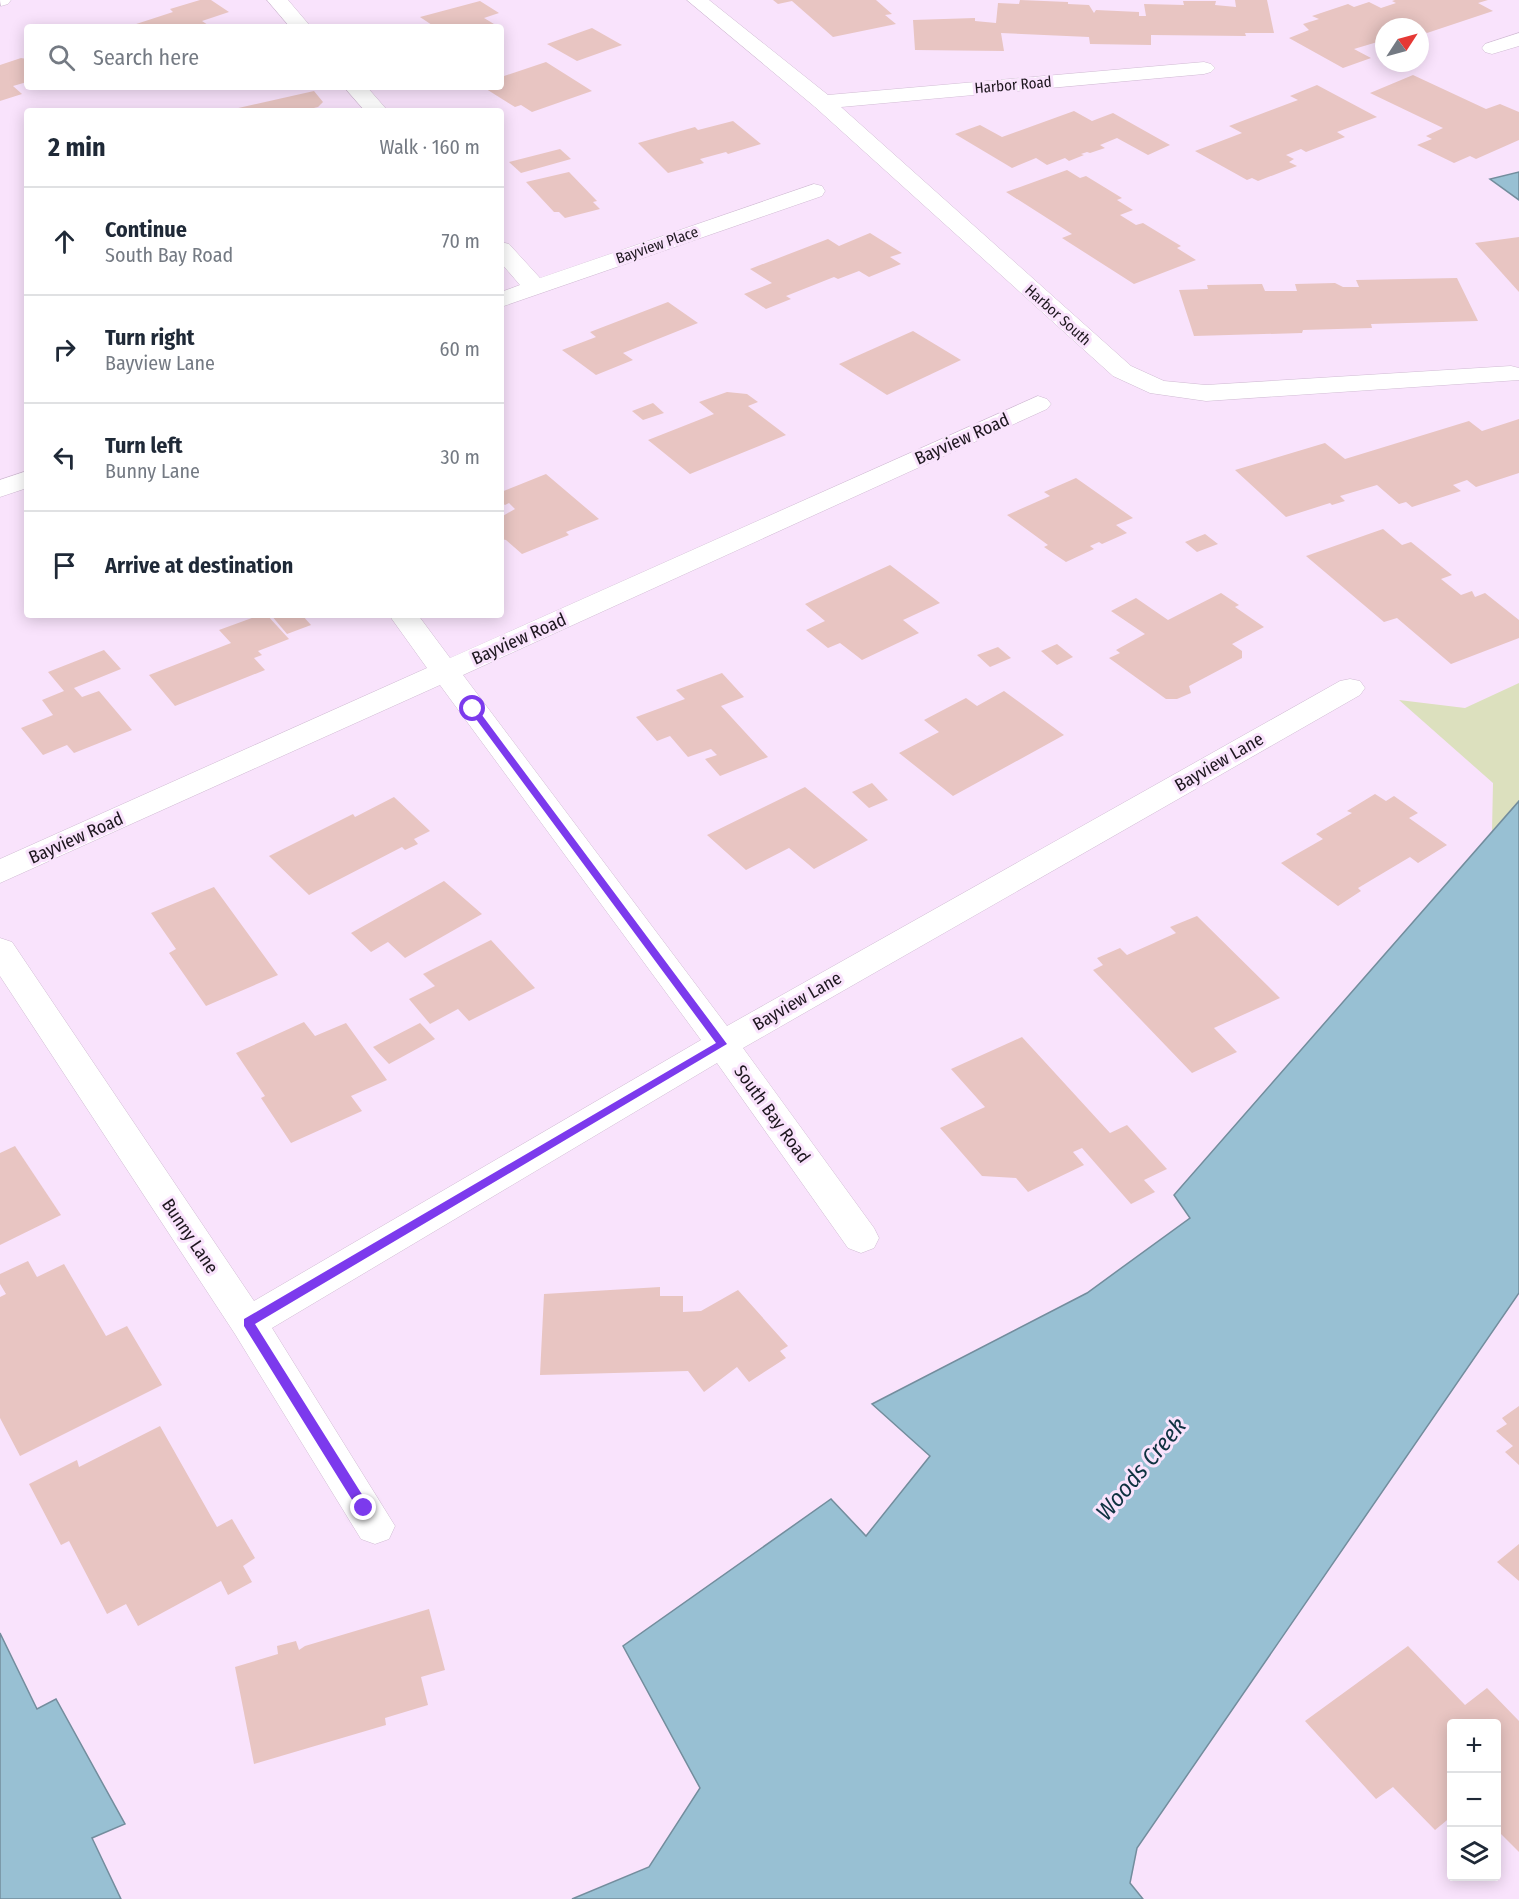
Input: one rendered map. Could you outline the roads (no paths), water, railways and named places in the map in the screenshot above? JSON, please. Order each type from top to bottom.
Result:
[{"type":"street","points":[[277,0],[299,24]]},
{"type":"street","name":"Harbor South","points":[[697,0],[823,102],[1122,371],[1159,388],[1206,393],[1512,374]]},
{"type":"street","points":[[1492,48],[1519,39]]},
{"type":"street","name":"Harbor Road","points":[[823,102],[1204,68]]},
{"type":"street","points":[[358,90],[374,108]]},
{"type":"street","name":"Bayview Place","points":[[504,299],[814,191]]},
{"type":"street","points":[[504,252],[535,287]]},
{"type":"street","name":"Bayview Road","points":[[0,872],[1038,404]]},
{"type":"street","points":[[0,489],[24,480]]},
{"type":"street","name":"South Bay Road","points":[[405,618],[722,1044],[861,1238]]},
{"type":"street","name":"Bayview Lane","points":[[248,1323],[722,1044],[1350,688]]},
{"type":"street","name":"Bunny Lane","points":[[0,950],[248,1323],[375,1526]]},
{"type":"water","points":[[1519,172],[1519,200],[1490,179]]},
{"type":"water","name":"Woods Creek","points":[[1519,801],[1519,1293],[1137,1848],[1130,1883],[1143,1899],[572,1899],[649,1867],[700,1788],[623,1646],[831,1499],[866,1536],[930,1456],[872,1404],[1087,1293],[1190,1218],[1174,1195]]},
{"type":"water","points":[[0,1633],[37,1709],[56,1699],[125,1824],[92,1838],[121,1899],[0,1899]]}]
